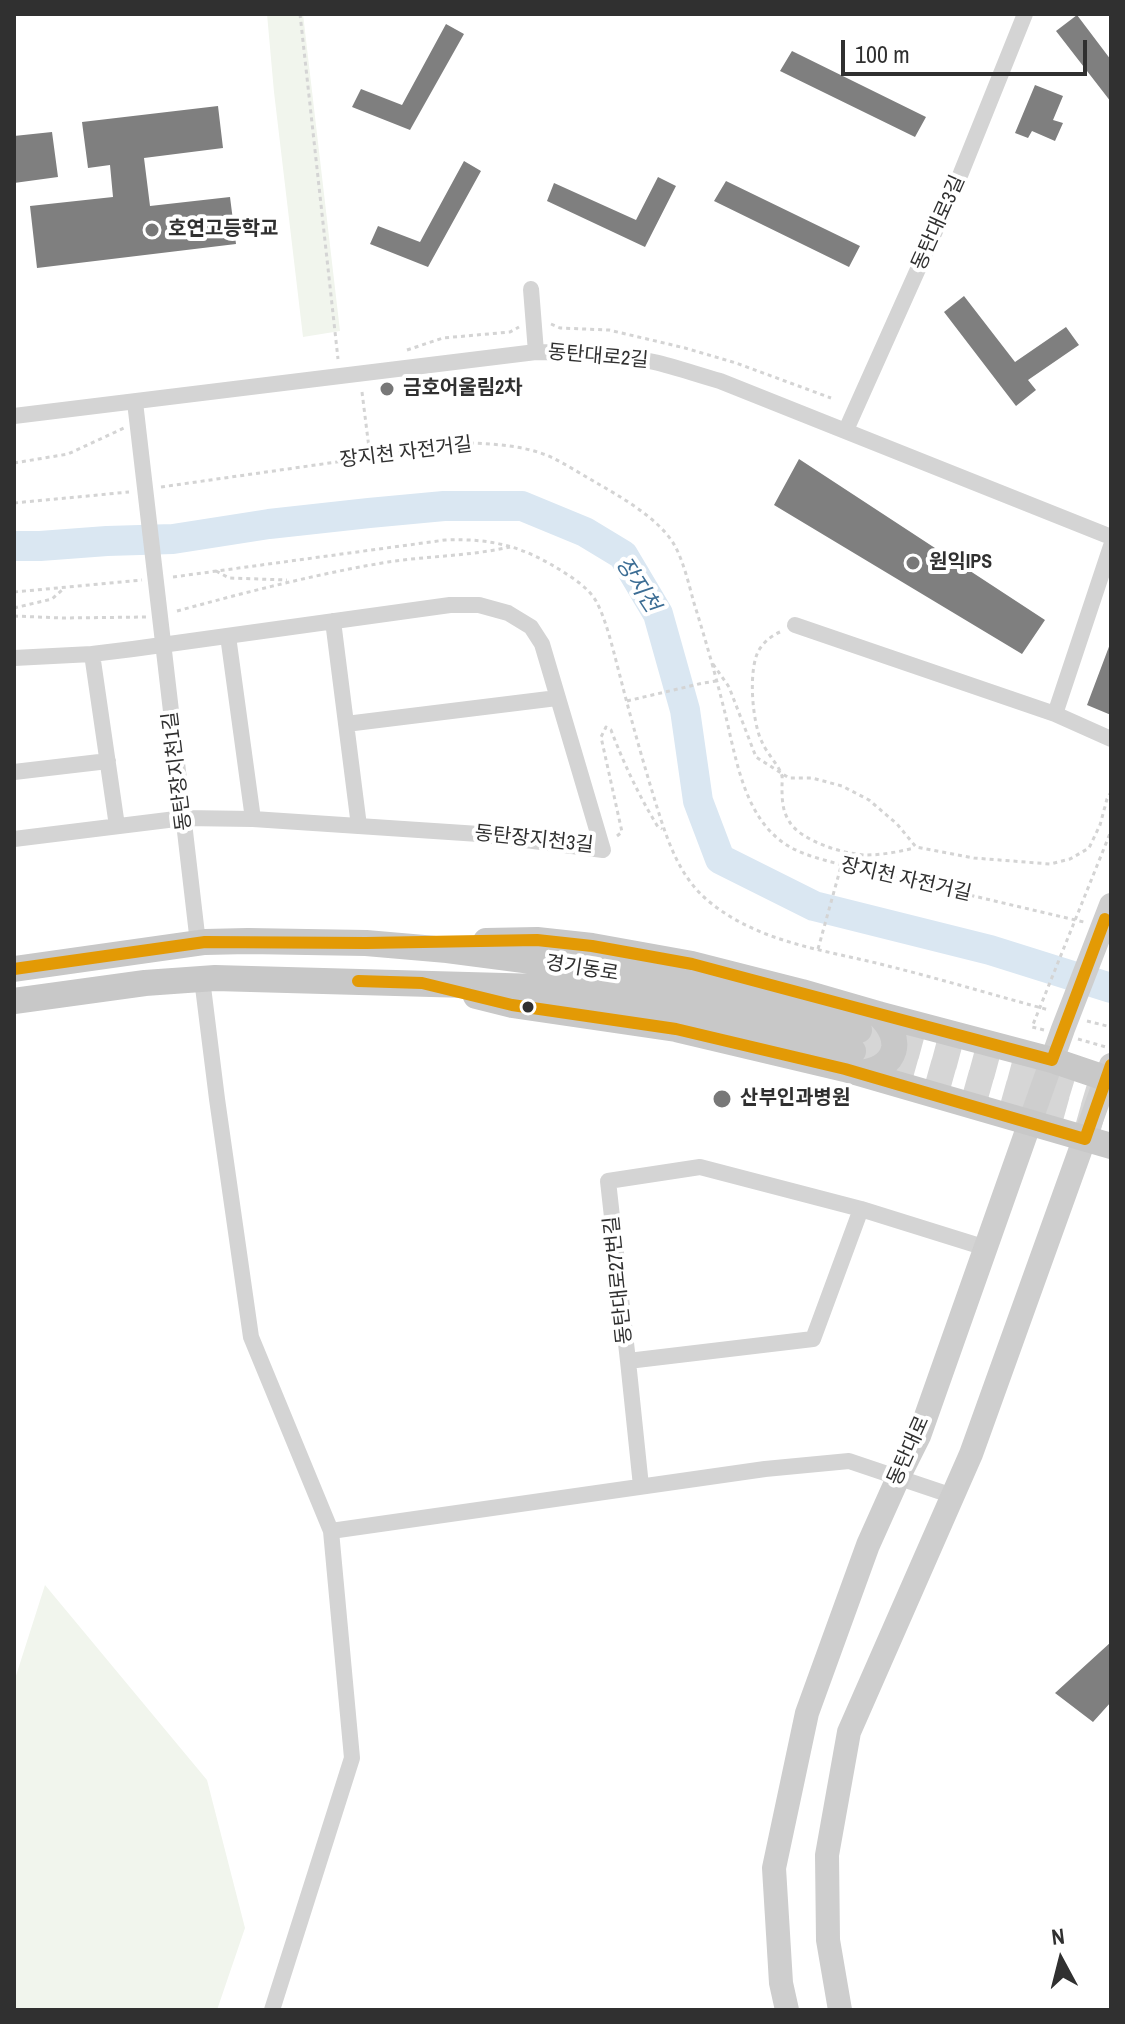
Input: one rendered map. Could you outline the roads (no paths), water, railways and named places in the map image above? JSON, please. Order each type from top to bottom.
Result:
[{"type":"main road","name":"동탄대로","points":[[787,2010],[781,1983],[774,1868],[807,1713],[868,1545],[919,1436],[1104,916]]},
{"type":"main road","points":[[14,969],[198,943],[248,941],[366,943],[537,940],[592,946],[692,964],[802,992],[863,1042],[1030,1123],[1111,1146]]},
{"type":"main road","points":[[14,1001],[145,983],[215,978],[422,983],[512,1005],[676,1029],[863,1042],[1052,1060],[1109,1075],[971,1454],[849,1732],[827,1855],[828,1940],[840,2010]]},
{"type":"street","name":"동탄대로3길","points":[[846,430],[961,173],[1025,14]]},
{"type":"street","points":[[531,289],[536,352]]},
{"type":"street","name":"동탄대로2길","points":[[14,416],[536,352],[582,352],[656,362],[720,381],[1111,537]]},
{"type":"street","name":"동탄장지천1길","points":[[135,402],[133,429],[164,645],[198,943]]},
{"type":"street","points":[[1055,714],[1111,546]]},
{"type":"street","name":"동탄장지천3길","points":[[14,658],[92,654],[450,605],[479,605],[508,613],[531,627],[542,644],[603,850],[479,834],[253,819],[184,818],[14,839]]},
{"type":"street","points":[[333,621],[359,826]]},
{"type":"street","points":[[795,625],[1055,714],[1111,739]]},
{"type":"street","points":[[228,636],[253,819]]},
{"type":"street","points":[[92,654],[117,826]]},
{"type":"street","points":[[346,724],[557,698]]},
{"type":"street","points":[[14,772],[108,761]]},
{"type":"street","points":[[202,979],[251,1337],[331,1531],[352,1758],[272,2010]]},
{"type":"street","name":"동탄대로27번길","points":[[861,1209],[813,1339],[628,1361],[608,1181],[700,1167],[861,1209],[986,1248]]},
{"type":"street","points":[[628,1361],[641,1486]]},
{"type":"street","points":[[331,1531],[765,1469],[849,1461],[953,1496]]},
{"type":"waterway","name":"장지천","points":[[14,546],[173,539],[269,524],[444,506],[522,506],[585,532],[623,555],[658,614],[685,710],[698,801],[720,859],[814,906],[990,950],[1111,988]]},
{"type":"tunnel","points":[[859,1030],[1111,1100]]},
{"type":"tunnel","points":[[853,1051],[1111,1123]]},
{"type":"place","name":"호연고등학교","points":[[152,230]]},
{"type":"place","name":"금호어울림2차","points":[[387,389]]},
{"type":"place","name":"원익IPS","points":[[913,563]]},
{"type":"place","name":"산부인과병원","points":[[722,1099]]}]
